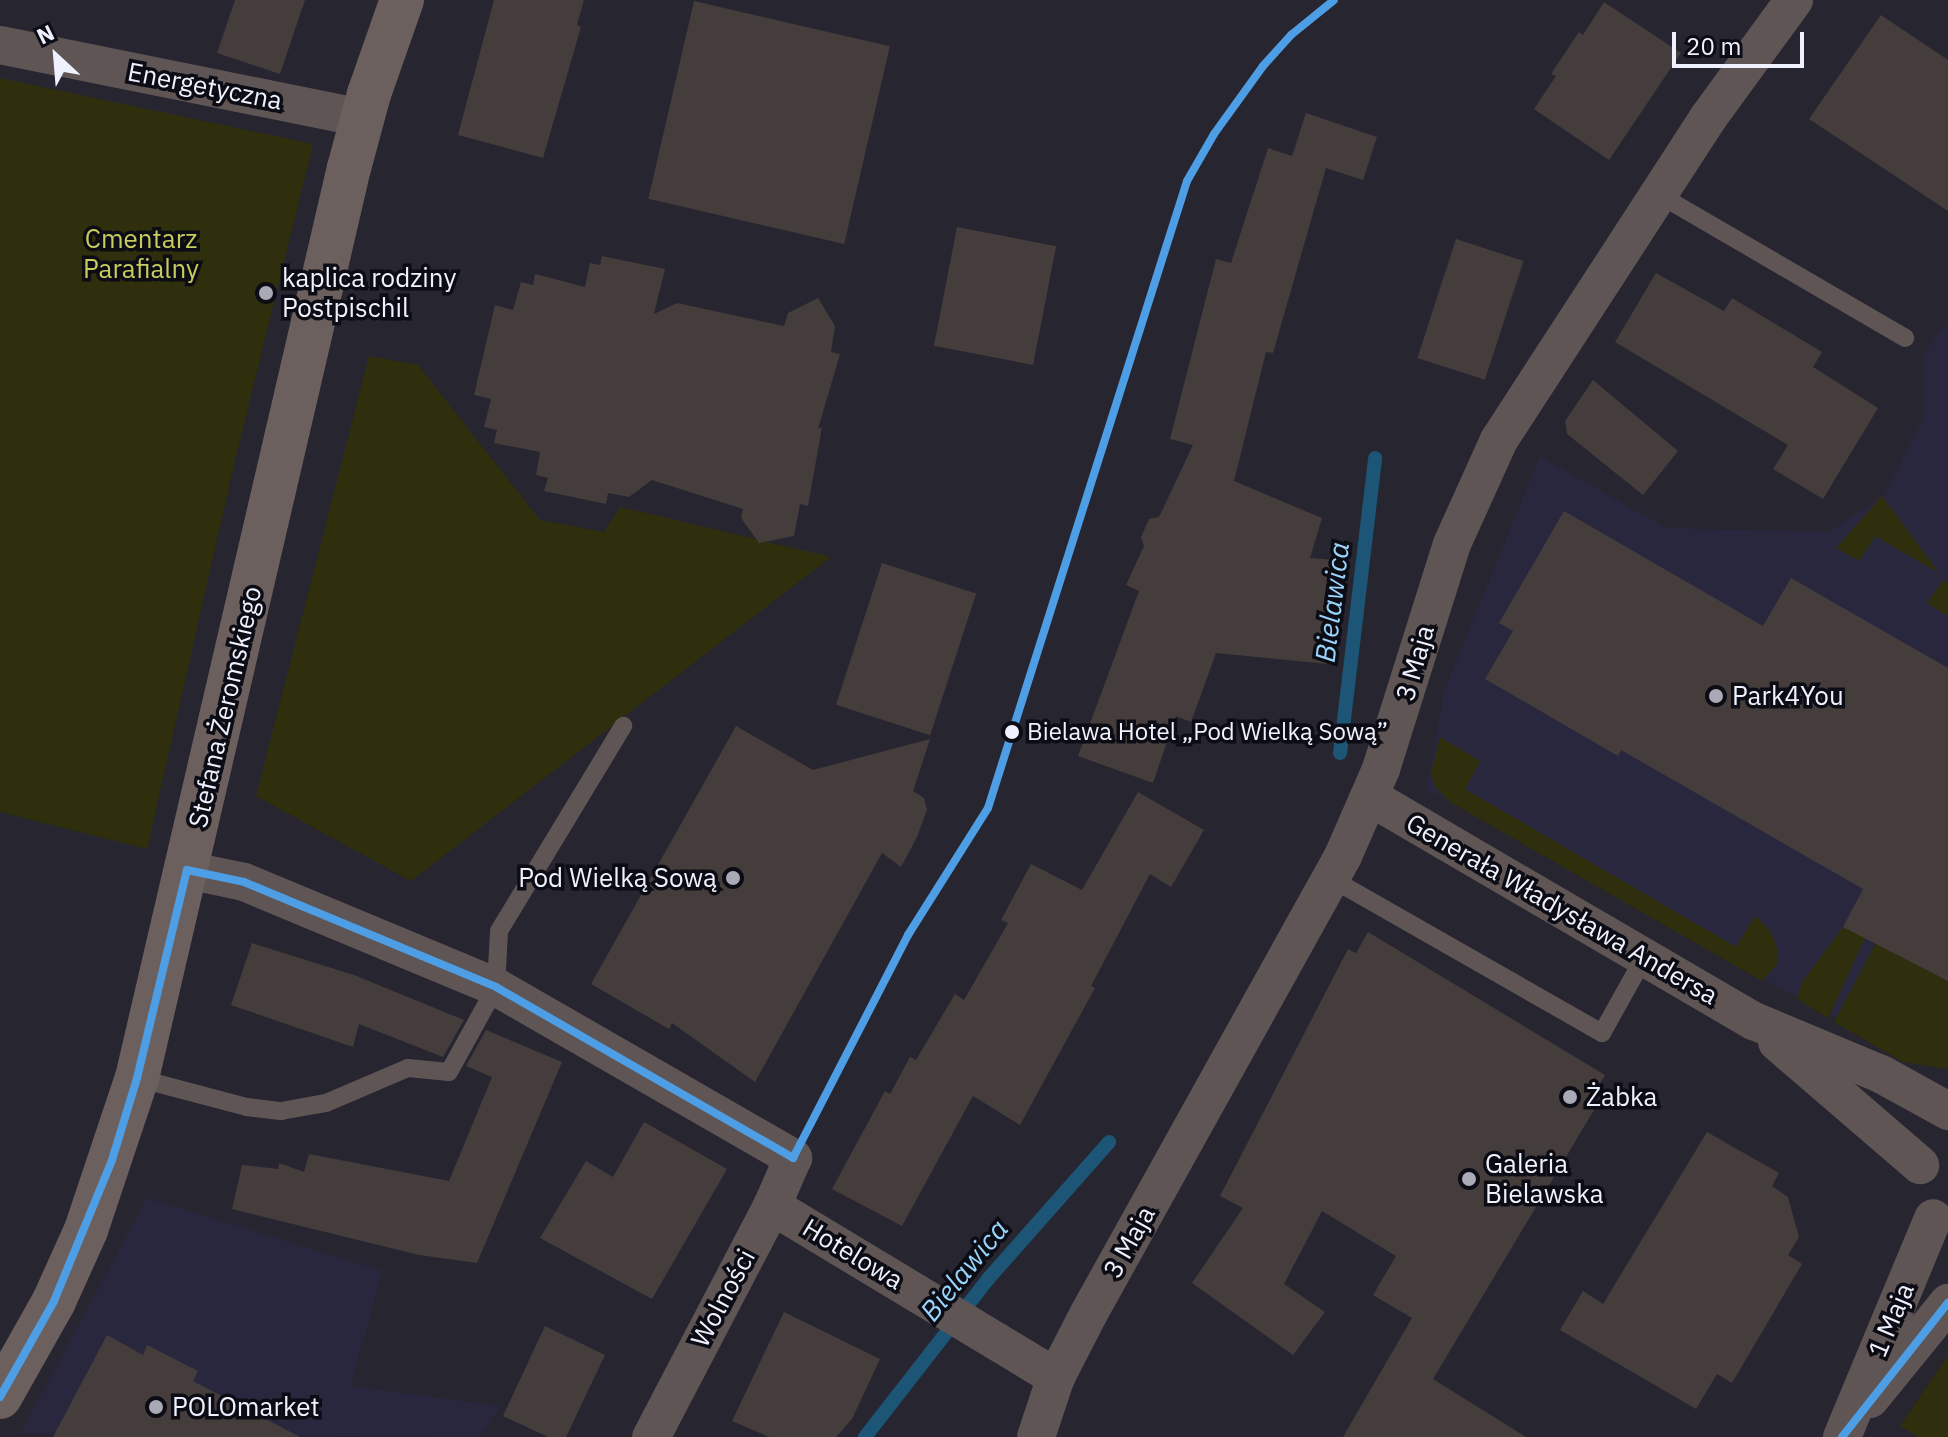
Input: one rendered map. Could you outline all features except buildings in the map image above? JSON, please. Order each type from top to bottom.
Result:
[{"type":"street","name":"Stefana Żeromskiego","points":[[0,1397],[12,1353],[86,1230],[137,1078],[362,118],[402,0]]},
{"type":"street","name":"3 Maja","points":[[1036,1437],[1056,1377],[1332,879],[1370,797],[1405,702],[1413,660],[1452,544],[1499,440],[1708,118],[1794,0]]},
{"type":"street","name":"Energetyczna","points":[[0,45],[362,118]]},
{"type":"street","name":"Generała Władysława Andersa","points":[[1370,797],[1754,1021],[1881,1074],[1948,1113]]},
{"type":"street","points":[[187,870],[244,882],[496,987]]},
{"type":"street","name":"Wolności","points":[[496,987],[793,1158],[772,1206],[651,1437]]},
{"type":"street","name":"Generała Władysława Andersa","points":[[1754,1021],[1920,1165]]},
{"type":"street","points":[[1940,1226],[1920,1183],[1920,1165],[1930,1136],[1948,1113]]},
{"type":"street","name":"Hotelowa","points":[[772,1206],[1056,1377]]},
{"type":"street","name":"1 Maja","points":[[1846,1430],[1893,1309],[1940,1226]]},
{"type":"street","name":"1 Maja","points":[[1846,1430],[1948,1303]]},
{"type":"lane","points":[[1658,194],[1905,338]]},
{"type":"lane","points":[[137,1078],[247,1107],[300,1110],[326,1103],[408,1068],[449,1072],[496,987],[499,931],[623,726]]},
{"type":"lane","points":[[1332,879],[1602,1033],[1644,958]]},
{"type":"shaded area","points":[[1948,320],[1948,1064],[1915,1059],[1780,988],[1427,789],[1444,691],[1540,456],[1666,528],[1828,532],[1883,496],[1924,417],[1924,354]]},
{"type":"shaded area","points":[[147,1198],[382,1271],[351,1386],[500,1406],[480,1437],[20,1434]]},
{"type":"green space","name":"Cmentarz Parafialny","points":[[0,78],[313,144],[233,469],[147,849],[0,812]]},
{"type":"green space","points":[[369,356],[418,365],[540,520],[604,532],[620,507],[831,557],[411,881],[256,796]]},
{"type":"green space","points":[[1882,496],[1939,573],[1875,536],[1859,561],[1836,548]]},
{"type":"green space","points":[[1944,579],[1948,585],[1948,616],[1927,603]]},
{"type":"green space","points":[[1440,737],[1480,761],[1465,789],[1736,947],[1755,916],[1769,929],[1778,949],[1778,963],[1762,981],[1450,802],[1435,787],[1431,772]]},
{"type":"green space","points":[[1843,927],[1865,938],[1828,1018],[1797,999],[1802,982]]},
{"type":"green space","points":[[1876,943],[1948,981],[1948,1069],[1903,1062],[1834,1022]]},
{"type":"green space","points":[[1948,1355],[1948,1437],[1918,1437],[1900,1426]]},
{"type":"waterway","name":"Bielawica","points":[[1340,753],[1375,458]]},
{"type":"waterway","name":"Bielawica","points":[[865,1437],[988,1279],[1109,1142]]},
{"type":"transit line","name":"1","points":[[793,1158],[908,935],[988,808],[1187,181],[1214,134],[1263,66],[1291,35],[1334,0]]},
{"type":"transit line","name":"1","points":[[187,870],[244,882],[496,987],[793,1158]]},
{"type":"transit line","name":"1","points":[[0,1397],[54,1301],[112,1160],[137,1078],[187,870]]},
{"type":"transit line","name":"1","points":[[1842,1437],[1948,1303]]},
{"type":"place","name":"kaplica rodziny Postpischil","points":[[266,293]]},
{"type":"place","name":"Park4You","points":[[1716,696]]},
{"type":"place","name":"Bielawa Hotel „Pod Wielką Sową”","points":[[1012,732]]},
{"type":"place","name":"Pod Wielką Sową","points":[[733,878]]},
{"type":"place","name":"Żabka","points":[[1570,1097]]},
{"type":"place","name":"Galeria Bielawska","points":[[1469,1179]]},
{"type":"place","name":"POLOmarket","points":[[156,1407]]}]
